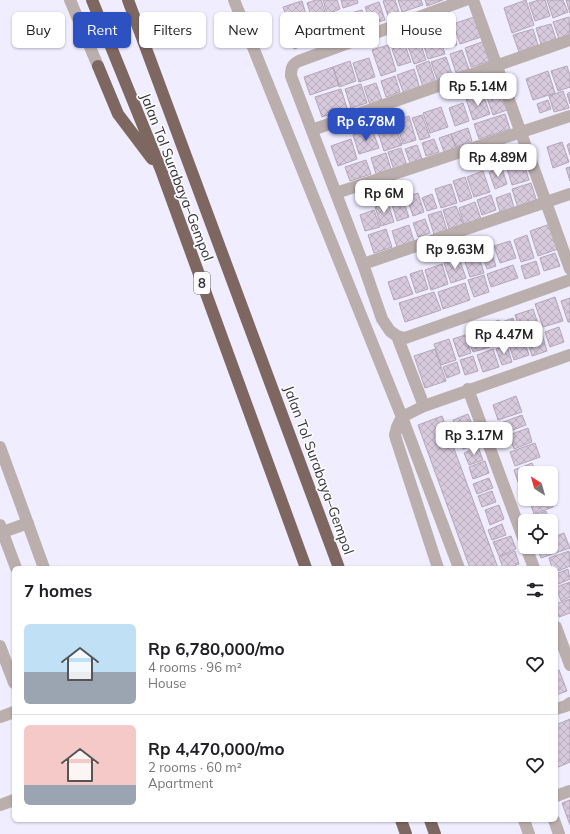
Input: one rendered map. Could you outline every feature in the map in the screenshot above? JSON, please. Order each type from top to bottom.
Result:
[{"type":"highway","name":"Jalan Tol Surabaya–Gempol","points":[[92,0],[161,170],[305,566]]},
{"type":"highway","name":"Jalan Tol Surabaya–Gempol","points":[[128,0],[338,566]]},
{"type":"highway","points":[[98,66],[118,114],[130,132],[161,170]]},
{"type":"highway","points":[[402,822],[406,834]]},
{"type":"highway","points":[[431,822],[435,834]]},
{"type":"street","points":[[70,0],[98,66]]},
{"type":"street","points":[[465,0],[445,3],[294,63],[291,70],[291,76],[363,264],[382,319],[390,331],[397,336],[405,338],[570,280]]},
{"type":"street","points":[[473,0],[570,269]]},
{"type":"street","points":[[236,1],[402,417],[458,566]]},
{"type":"street","points":[[312,130],[570,40]]},
{"type":"street","points":[[336,193],[570,116]]},
{"type":"street","points":[[363,264],[570,194]]},
{"type":"street","points":[[397,336],[424,406]]},
{"type":"street","points":[[437,566],[395,435],[397,426],[402,417],[424,406],[570,355]]},
{"type":"street","points":[[468,390],[518,524]]},
{"type":"street","points":[[0,447],[43,566]]},
{"type":"street","points":[[15,566],[1,530],[28,523]]},
{"type":"street","points":[[529,554],[533,566]]},
{"type":"street","points":[[558,632],[570,665]]},
{"type":"street","points":[[0,646],[12,678]]},
{"type":"street","points":[[558,708],[566,706],[570,702]]},
{"type":"street","points":[[0,717],[12,713]]},
{"type":"street","points":[[558,795],[570,790]]},
{"type":"street","points":[[0,805],[12,801]]},
{"type":"street","points":[[525,822],[529,834]]},
{"type":"street","points":[[555,822],[559,834]]},
{"type":"building","points":[[321,0],[325,12],[310,12],[307,3]]},
{"type":"building","points":[[323,0],[337,0],[340,9],[332,12],[326,12]]},
{"type":"building","points":[[341,0],[357,0],[358,3],[343,8]]},
{"type":"building","points":[[395,0],[399,12],[387,13],[383,1]]},
{"type":"building","points":[[398,0],[421,0],[423,5],[402,12]]},
{"type":"building","points":[[425,0],[443,0],[427,6]]},
{"type":"building","points":[[526,0],[534,25],[512,33],[504,8]]},
{"type":"building","points":[[545,0],[550,16],[535,21],[529,3]]},
{"type":"building","points":[[547,0],[563,0],[568,12],[553,18]]},
{"type":"building","points":[[566,0],[570,0],[570,13]]},
{"type":"building","points":[[302,1],[305,12],[285,12],[283,7]]},
{"type":"building","points":[[379,2],[385,20],[379,22],[379,12],[367,12],[365,7]]},
{"type":"building","points":[[474,17],[481,37],[460,44],[456,33],[456,23]]},
{"type":"building","points":[[569,17],[570,35],[559,39],[553,22]]},
{"type":"building","points":[[551,24],[556,39],[541,44],[536,28]]},
{"type":"building","points":[[533,29],[538,45],[519,52],[513,35]]},
{"type":"building","points":[[485,41],[491,61],[471,67],[465,48]]},
{"type":"building","points":[[387,45],[396,71],[381,76],[372,50]]},
{"type":"building","points":[[406,48],[411,62],[398,66],[392,49]]},
{"type":"building","points":[[409,48],[422,48],[426,60],[414,64]]},
{"type":"building","points":[[425,48],[443,48],[445,54],[428,59]]},
{"type":"building","points":[[462,50],[469,69],[456,73],[450,54]]},
{"type":"building","points":[[446,57],[453,77],[438,82],[431,62]]},
{"type":"building","points":[[369,58],[375,77],[359,82],[353,63]]},
{"type":"building","points":[[350,61],[356,81],[339,87],[333,67]]},
{"type":"building","points":[[429,61],[436,83],[423,87],[416,66]]},
{"type":"building","points":[[567,66],[570,76],[570,87],[558,91],[551,71]]},
{"type":"building","points":[[333,67],[339,85],[310,95],[304,77]]},
{"type":"building","points":[[414,69],[420,89],[404,94],[397,75]]},
{"type":"building","points":[[548,71],[555,93],[533,100],[526,79]]},
{"type":"building","points":[[395,76],[400,92],[386,97],[381,81]]},
{"type":"building","points":[[376,83],[382,100],[370,105],[364,87]]},
{"type":"building","points":[[361,84],[367,103],[351,108],[345,89]]},
{"type":"building","points":[[341,89],[347,108],[322,117],[315,97]]},
{"type":"building","points":[[500,91],[507,110],[493,115],[486,95]]},
{"type":"building","points":[[563,91],[569,108],[554,112],[549,96]]},
{"type":"building","points":[[570,92],[570,104],[567,94]]},
{"type":"building","points":[[483,94],[490,114],[473,120],[466,99]]},
{"type":"building","points":[[548,100],[551,109],[540,113],[537,104]]},
{"type":"building","points":[[463,103],[469,121],[455,126],[449,108]]},
{"type":"building","points":[[441,107],[448,127],[430,133],[423,113]]},
{"type":"building","points":[[505,114],[510,129],[479,139],[474,124]]},
{"type":"building","points":[[422,115],[430,137],[420,140],[412,118]]},
{"type":"building","points":[[409,116],[416,140],[403,144],[396,121]]},
{"type":"building","points":[[395,126],[402,145],[384,151],[378,132]]},
{"type":"building","points":[[468,128],[472,141],[456,147],[451,134]]},
{"type":"building","points":[[372,129],[379,148],[359,154],[353,135]]},
{"type":"building","points":[[451,134],[456,148],[444,152],[439,138]]},
{"type":"building","points":[[351,139],[357,159],[338,166],[331,146]]},
{"type":"building","points":[[434,139],[439,152],[426,156],[422,143]]},
{"type":"building","points":[[562,142],[569,162],[553,168],[547,147]]},
{"type":"building","points":[[570,143],[570,155],[567,145]]},
{"type":"building","points":[[417,145],[422,159],[410,163],[405,149]]},
{"type":"building","points":[[401,148],[407,166],[394,170],[388,152]]},
{"type":"building","points":[[386,153],[391,169],[376,174],[371,158]]},
{"type":"building","points":[[366,160],[371,174],[350,181],[345,167]]},
{"type":"building","points":[[524,164],[529,180],[512,185],[507,169]]},
{"type":"building","points":[[570,167],[570,181],[566,168]]},
{"type":"building","points":[[502,168],[507,184],[495,189],[489,172]]},
{"type":"building","points":[[483,171],[490,192],[474,197],[467,177]]},
{"type":"building","points":[[465,177],[472,198],[460,202],[453,181]]},
{"type":"building","points":[[531,183],[537,202],[518,208],[512,189]]},
{"type":"building","points":[[451,184],[457,203],[441,208],[435,189]]},
{"type":"building","points":[[418,193],[424,212],[413,216],[407,197]]},
{"type":"building","points":[[510,193],[514,208],[500,212],[496,198]]},
{"type":"building","points":[[432,194],[437,208],[427,211],[422,198]]},
{"type":"building","points":[[491,195],[496,210],[482,215],[477,200]]},
{"type":"building","points":[[402,198],[409,217],[397,221],[391,201]]},
{"type":"building","points":[[475,202],[481,219],[464,225],[459,208]]},
{"type":"building","points":[[388,203],[394,222],[381,226],[375,207]]},
{"type":"building","points":[[456,206],[463,224],[449,229],[443,210]]},
{"type":"building","points":[[374,210],[380,227],[365,231],[360,215]]},
{"type":"building","points":[[441,211],[447,230],[434,234],[428,215]]},
{"type":"building","points":[[425,219],[430,233],[418,237],[413,223]]},
{"type":"building","points":[[550,224],[558,249],[538,256],[530,231]]},
{"type":"building","points":[[409,225],[414,241],[397,247],[392,231]]},
{"type":"building","points":[[386,229],[392,247],[374,253],[368,235]]},
{"type":"building","points":[[527,235],[534,258],[521,262],[514,240]]},
{"type":"building","points":[[510,241],[516,258],[500,263],[494,246]]},
{"type":"building","points":[[490,248],[496,266],[487,269],[481,252]]},
{"type":"building","points":[[555,253],[560,266],[544,271],[540,258]]},
{"type":"building","points":[[478,254],[484,273],[470,277],[464,259]]},
{"type":"building","points":[[459,258],[466,278],[451,283],[444,263]]},
{"type":"building","points":[[536,261],[540,274],[525,279],[521,266]]},
{"type":"building","points":[[442,264],[448,284],[431,290],[425,270]]},
{"type":"building","points":[[513,265],[518,278],[491,287],[487,274]]},
{"type":"building","points":[[422,270],[428,289],[416,293],[410,274]]},
{"type":"building","points":[[484,275],[489,292],[474,297],[468,280]]},
{"type":"building","points":[[406,276],[413,294],[394,300],[388,282]]},
{"type":"building","points":[[465,283],[470,300],[443,309],[438,292]]},
{"type":"building","points":[[434,292],[441,310],[405,322],[399,303]]},
{"type":"building","points":[[555,297],[563,321],[543,327],[535,304]]},
{"type":"building","points":[[570,298],[570,322],[568,322],[561,301]]},
{"type":"building","points":[[533,309],[541,332],[523,338],[515,315]]},
{"type":"building","points":[[513,318],[520,338],[509,342],[502,322]]},
{"type":"building","points":[[499,320],[505,340],[492,344],[485,325]]},
{"type":"building","points":[[483,327],[490,347],[473,352],[466,333]]},
{"type":"building","points":[[559,327],[564,342],[550,347],[545,332]]},
{"type":"building","points":[[542,334],[547,351],[532,356],[527,339]]},
{"type":"building","points":[[465,335],[471,353],[459,357],[453,339]]},
{"type":"building","points":[[449,339],[456,360],[441,365],[434,344]]},
{"type":"building","points":[[524,340],[529,355],[514,360],[509,345]]},
{"type":"building","points":[[507,346],[512,362],[502,365],[496,349]]},
{"type":"building","points":[[435,349],[446,381],[425,388],[414,356]]},
{"type":"building","points":[[493,349],[499,367],[483,372],[477,355]]},
{"type":"building","points":[[473,356],[478,371],[465,375],[460,360]]},
{"type":"building","points":[[457,362],[460,373],[447,378],[443,367]]},
{"type":"building","points":[[516,396],[522,412],[498,420],[493,405]]},
{"type":"building","points":[[468,414],[474,429],[459,435],[453,420]]},
{"type":"building","points":[[522,415],[526,425],[502,434],[498,424]]},
{"type":"building","points":[[442,416],[497,566],[469,566],[418,425]]},
{"type":"building","points":[[528,428],[532,442],[514,449],[509,435]]},
{"type":"building","points":[[473,432],[477,444],[463,449],[459,438]]},
{"type":"building","points":[[535,443],[540,457],[515,466],[510,452]]},
{"type":"building","points":[[478,447],[483,460],[469,465],[464,453]]},
{"type":"building","points":[[485,461],[489,473],[473,479],[469,467]]},
{"type":"building","points":[[532,463],[533,466],[524,466]]},
{"type":"building","points":[[518,468],[518,482],[514,470]]},
{"type":"building","points":[[489,478],[493,488],[477,494],[473,484]]},
{"type":"building","points":[[492,491],[496,502],[482,507],[478,496]]},
{"type":"building","points":[[499,505],[504,519],[490,525],[485,510]]},
{"type":"building","points":[[531,506],[553,506],[553,507],[534,514]]},
{"type":"building","points":[[546,511],[547,514],[537,514]]},
{"type":"building","points":[[502,524],[506,535],[492,540],[488,530]]},
{"type":"building","points":[[564,533],[570,548],[558,552],[558,535]]},
{"type":"building","points":[[511,536],[516,549],[499,556],[493,542]]},
{"type":"building","points":[[515,551],[519,564],[514,566],[502,566],[499,557]]},
{"type":"building","points":[[569,551],[570,566],[558,571],[558,566],[551,566],[549,558]]},
{"type":"building","points":[[540,554],[553,554],[541,558]]},
{"type":"building","points":[[568,569],[570,579],[558,584],[558,573]]},
{"type":"building","points":[[570,582],[570,597],[561,601],[558,593],[558,586]]},
{"type":"building","points":[[570,599],[570,613],[559,617],[558,603]]},
{"type":"building","points":[[558,670],[567,691],[558,694]]},
{"type":"building","points":[[570,719],[570,762],[558,767],[558,724]]},
{"type":"building","points":[[570,800],[570,825],[562,803]]}]
